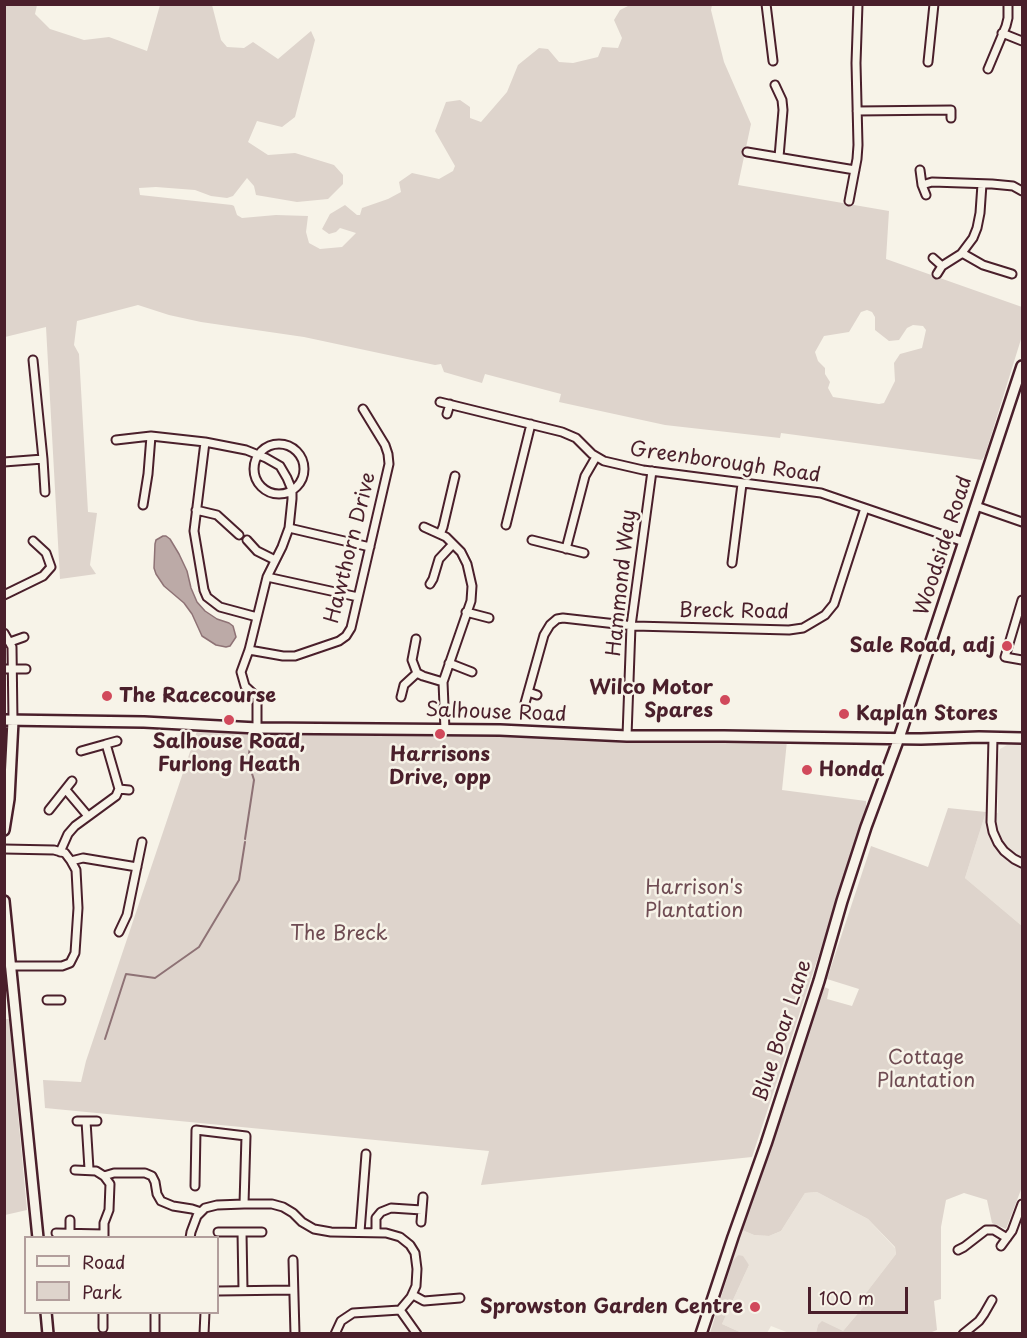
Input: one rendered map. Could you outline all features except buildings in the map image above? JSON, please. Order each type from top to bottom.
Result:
[{"type":"street","points":[[766,4],[773,61]]},
{"type":"street","points":[[849,201],[858,145],[856,63],[858,4]]},
{"type":"street","points":[[928,62],[933,53],[934,4]]},
{"type":"street","points":[[988,69],[1008,18],[1008,4]]},
{"type":"street","points":[[1002,33],[1023,42]]},
{"type":"street","points":[[991,61],[999,65]]},
{"type":"street","points":[[775,85],[782,100],[783,110],[779,158]]},
{"type":"street","points":[[857,111],[951,114],[951,102]]},
{"type":"street","points":[[747,152],[855,170]]},
{"type":"street","points":[[920,170],[926,195]]},
{"type":"street","points":[[922,185],[932,182],[982,184],[1013,186],[1023,191]]},
{"type":"street","points":[[937,274],[942,266],[962,253],[973,238],[977,228],[982,184]]},
{"type":"street","points":[[962,253],[983,265],[1012,274]]},
{"type":"street","points":[[933,258],[942,266]]},
{"type":"street","points":[[33,360],[45,492]]},
{"type":"street","name":"Woodside Road","points":[[899,738],[1023,366]]},
{"type":"street","name":"Greenborough Road","points":[[441,402],[569,435],[582,443],[596,457],[614,463],[643,470],[821,493],[964,542]]},
{"type":"street","points":[[447,414],[450,404]]},
{"type":"street","name":"Hawthorn Drive","points":[[249,650],[295,656],[339,641],[351,628],[388,470],[385,445],[363,409]]},
{"type":"street","points":[[506,525],[531,424]]},
{"type":"street","points":[[144,505],[151,436]]},
{"type":"street","points":[[116,440],[151,436],[205,442],[246,450],[259,454],[280,466],[288,478],[292,490],[289,528],[267,577],[249,650],[241,672],[245,686],[257,697],[257,728]]},
{"type":"street","points":[[205,442],[194,531],[202,581],[207,597],[216,604],[224,609],[257,617]]},
{"type":"street","points":[[277,444],[297,451],[302,460],[303,474],[299,483],[287,492],[277,494],[267,490],[259,484],[255,474],[255,464],[259,454],[267,447],[277,444]]},
{"type":"street","points":[[566,549],[585,476],[596,457]]},
{"type":"street","points":[[4,462],[43,459]]},
{"type":"street","name":"Hammond Way","points":[[627,736],[631,626],[652,471]]},
{"type":"street","points":[[430,539],[443,526],[456,476]]},
{"type":"street","points":[[732,563],[742,484]]},
{"type":"street","points":[[976,506],[1023,522]]},
{"type":"street","name":"Breck Road","points":[[528,692],[544,635],[550,625],[563,618],[631,626],[789,630],[803,628],[831,610],[865,508]]},
{"type":"street","points":[[196,510],[217,515],[239,535]]},
{"type":"street","points":[[424,527],[446,537],[461,552],[472,586],[472,594],[443,682],[446,730]]},
{"type":"street","points":[[289,528],[370,547]]},
{"type":"street","points":[[247,540],[257,551],[275,560]]},
{"type":"street","points":[[532,540],[584,554]]},
{"type":"street","points":[[4,595],[44,576],[51,567],[46,553],[33,541]]},
{"type":"street","points":[[430,584],[434,579],[439,559],[453,544]]},
{"type":"street","points":[[267,577],[358,597]]},
{"type":"street","points":[[1023,600],[1005,659],[1023,660]]},
{"type":"street","points":[[466,612],[489,618]]},
{"type":"street","points":[[4,633],[12,647],[9,669],[9,799],[4,830]]},
{"type":"street","points":[[10,642],[24,637]]},
{"type":"street","points":[[416,639],[412,660],[417,672],[443,682]]},
{"type":"street","points":[[449,663],[472,672]]},
{"type":"street","points":[[9,669],[26,669]]},
{"type":"street","points":[[401,697],[404,685],[417,672]]},
{"type":"street","points":[[525,703],[528,692],[537,695]]},
{"type":"street","name":"Salhouse Road","points":[[9,720],[144,722],[257,728],[500,730],[627,736],[1023,738]]},
{"type":"street","name":"Blue Boar Lane","points":[[700,1334],[766,1144],[866,828],[899,738]]},
{"type":"street","points":[[993,738],[991,822],[993,832],[1005,851],[1023,863]]},
{"type":"street","points":[[81,751],[117,741]]},
{"type":"street","points":[[60,852],[68,834],[75,826],[116,796],[119,789],[106,744]]},
{"type":"street","points":[[49,810],[72,781]]},
{"type":"street","points":[[119,789],[129,790]]},
{"type":"street","points":[[66,790],[88,816]]},
{"type":"street","points":[[119,932],[127,915],[142,842]]},
{"type":"street","points":[[4,849],[54,850],[65,853],[76,870],[78,908],[75,953],[69,963],[62,966],[10,966]]},
{"type":"street","points":[[71,861],[83,858],[136,867]]},
{"type":"street","points":[[4,901],[38,1236]]},
{"type":"street","points":[[47,1000],[61,1000]]},
{"type":"street","points":[[76,1121],[97,1120]]},
{"type":"street","points":[[86,1121],[88,1170]]},
{"type":"street","points":[[195,1186],[196,1130],[246,1136],[244,1204]]},
{"type":"street","points":[[360,1232],[366,1154]]},
{"type":"street","points":[[56,1233],[104,1235],[104,1223],[109,1210],[110,1184],[96,1171],[75,1170]]},
{"type":"street","points":[[104,1176],[114,1173],[145,1173],[152,1176],[161,1202],[201,1212]]},
{"type":"street","points":[[421,1222],[423,1197]]},
{"type":"street","points":[[190,1236],[197,1216],[205,1208],[217,1205],[272,1204],[283,1207],[314,1229],[331,1232],[376,1232],[400,1237],[410,1245],[414,1253],[417,1269],[416,1286],[412,1295],[400,1310],[353,1313],[342,1321],[335,1334]]},
{"type":"street","points":[[1001,1246],[1012,1231],[1023,1204]]},
{"type":"street","points":[[376,1232],[376,1218],[381,1212],[391,1208],[422,1210]]},
{"type":"street","points":[[70,1220],[70,1233]]},
{"type":"street","points":[[958,1250],[986,1230],[994,1230],[1007,1238]]},
{"type":"street","points":[[218,1232],[262,1232]]},
{"type":"street","points":[[242,1232],[243,1290]]},
{"type":"street","points":[[293,1260],[295,1334]]},
{"type":"street","points":[[219,1291],[293,1290]]},
{"type":"street","points":[[412,1295],[424,1301],[460,1298]]},
{"type":"street","points":[[963,1334],[975,1331],[992,1300]]},
{"type":"street","points":[[400,1310],[417,1334]]},
{"type":"street","points":[[46,1314],[48,1334]]},
{"type":"street","points":[[103,1314],[103,1328]]},
{"type":"street","points":[[155,1314],[155,1334]]},
{"type":"street","points":[[204,1334],[205,1314]]},
{"type":"shaded area","points":[[163,536],[170,539],[179,554],[197,602],[217,619],[233,626],[236,637],[230,646],[216,645],[202,636],[184,603],[164,586],[156,574],[155,544],[156,540]]},
{"type":"shaded area","points":[[1007,745],[1022,745],[1022,926],[965,878],[986,812],[998,813],[998,757],[1000,749]]},
{"type":"shaded area","points":[[817,1192],[868,1219],[895,1248],[896,1254],[866,1293],[865,1305],[843,1331],[818,1325],[816,1333],[789,1333],[771,1326],[767,1333],[742,1333],[722,1324],[749,1265],[738,1255],[732,1262],[742,1230],[754,1235],[769,1236],[781,1231],[805,1193]]},
{"type":"green space","points":[[5,4],[37,5],[35,14],[50,29],[84,40],[109,37],[147,51],[160,5],[212,5],[221,40],[227,47],[244,48],[253,42],[278,59],[311,31],[315,40],[295,117],[282,127],[257,121],[248,142],[268,155],[295,153],[334,165],[343,175],[343,184],[328,199],[297,202],[256,195],[254,186],[247,178],[233,196],[227,198],[211,196],[195,190],[139,188],[140,195],[232,205],[237,215],[242,218],[276,215],[308,216],[306,232],[309,243],[320,249],[342,247],[356,233],[340,228],[329,234],[322,229],[330,214],[345,205],[360,215],[362,208],[401,192],[399,182],[412,173],[439,179],[453,171],[455,166],[435,131],[446,102],[460,100],[470,107],[470,118],[481,122],[507,92],[518,65],[539,48],[548,49],[559,62],[573,63],[598,57],[602,47],[618,48],[622,38],[614,20],[620,10],[630,5],[712,5],[711,10],[724,62],[751,124],[738,185],[889,211],[886,259],[1022,307],[1022,336],[982,460],[781,433],[780,438],[665,425],[559,402],[561,394],[485,374],[482,383],[444,372],[441,364],[435,365],[304,337],[201,322],[138,305],[77,321],[74,345],[79,354],[88,512],[97,513],[90,565],[96,574],[60,579],[46,327],[5,337]],"holes":[[[867,310],[875,317],[875,330],[889,341],[899,340],[907,328],[913,325],[923,326],[926,330],[922,348],[900,354],[894,363],[895,381],[884,403],[833,397],[828,388],[830,382],[825,374],[825,368],[818,361],[815,352],[824,336],[849,332],[861,312]]]},
{"type":"green space","points":[[197,731],[787,741],[782,790],[866,801],[866,809],[835,906],[752,1157],[481,1185],[489,1151],[45,1108],[43,1080],[81,1082],[86,1061]]},
{"type":"green space","name":"Cottage Plantation","points":[[948,808],[986,812],[965,878],[1022,926],[1022,1187],[1006,1229],[992,1223],[987,1200],[964,1193],[946,1200],[941,1227],[941,1299],[934,1301],[937,1330],[927,1334],[816,1333],[822,1321],[843,1331],[865,1305],[866,1293],[896,1254],[895,1247],[868,1219],[817,1192],[805,1193],[781,1231],[769,1236],[754,1235],[742,1230],[824,987],[829,989],[827,999],[852,1006],[859,989],[827,979],[871,846],[928,867]]},
{"type":"green space","points":[[5,1019],[9,1019],[27,1210],[5,1215]]},
{"type":"green space","points":[[738,1255],[743,1256],[749,1265],[722,1324],[742,1333],[710,1333],[732,1262]]},
{"type":"waterway","points":[[245,839],[254,780],[248,761],[252,732]]},
{"type":"waterway","points":[[105,1039],[126,974],[155,978],[199,947],[239,880],[245,842]]},
{"type":"place","name":"Sale Road, adj","points":[[1007,646]]},
{"type":"place","name":"The Racecourse","points":[[107,696]]},
{"type":"place","name":"Wilco Motor Spares","points":[[725,700]]},
{"type":"place","name":"Kaplan Stores","points":[[844,714]]},
{"type":"place","name":"Salhouse Road, Furlong Heath","points":[[229,720]]},
{"type":"place","name":"Harrisons Drive, opp","points":[[440,734]]},
{"type":"place","name":"Honda","points":[[807,770]]},
{"type":"place","name":"Sprowston Garden Centre","points":[[755,1307]]},
{"type":"park label","name":"Harrison's Plantation","points":[[694,900]]},
{"type":"park label","name":"The Breck","points":[[339,934]]}]
